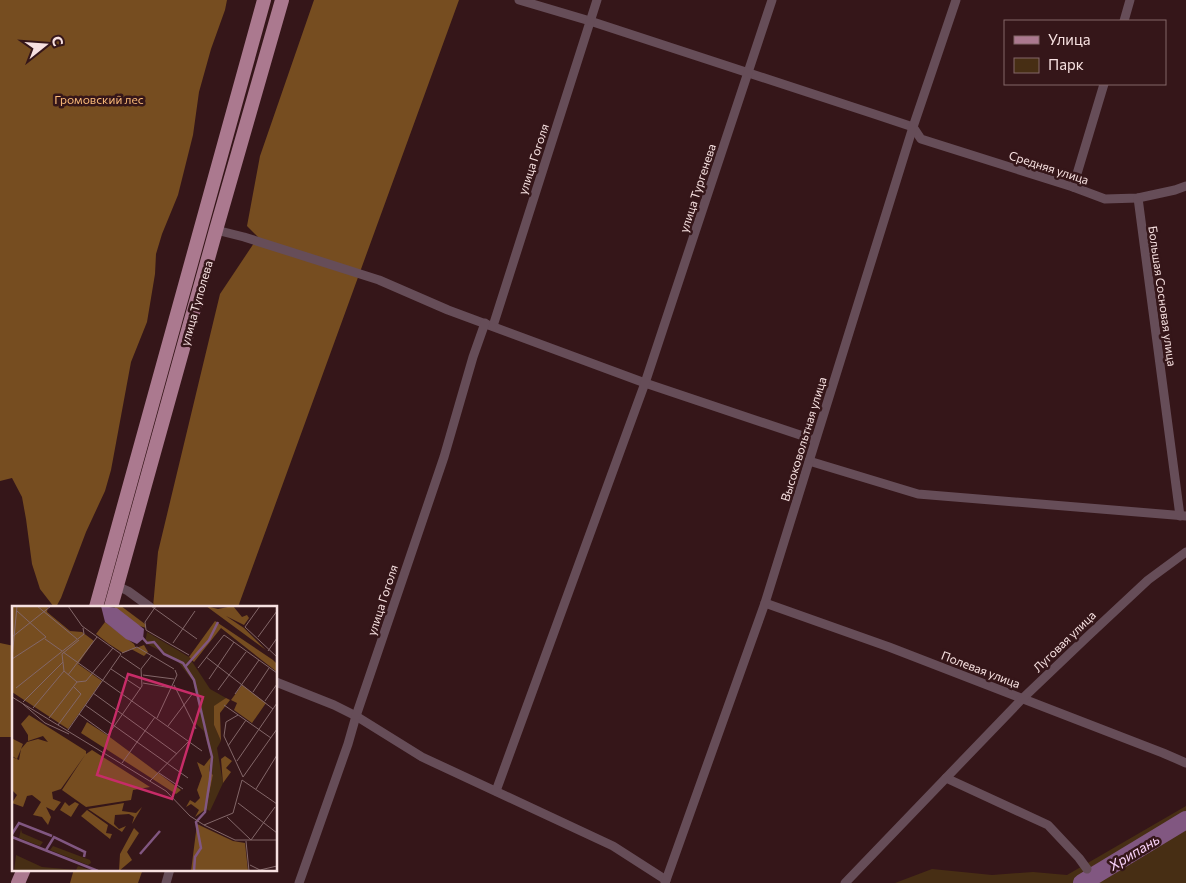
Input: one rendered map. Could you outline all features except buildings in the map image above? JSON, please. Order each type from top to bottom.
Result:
[{"type":"main road","name":"улица Туполева","points":[[96,606],[264,0]]},
{"type":"main road","name":"улица Туполева","points":[[111,606],[282,0]]},
{"type":"main road","points":[[18,883],[24,870]]},
{"type":"street","points":[[519,0],[590,21],[913,127]]},
{"type":"street","name":"улица Гоголя","points":[[299,883],[348,744],[444,457],[454,417],[489,324],[597,0]]},
{"type":"street","name":"улица Тургенева","points":[[496,791],[645,383],[772,0]]},
{"type":"street","name":"Высоковольтная улица","points":[[666,881],[765,603],[913,127],[956,0]]},
{"type":"street","points":[[1124,20],[1130,0]]},
{"type":"street","points":[[1073,187],[1104,85]]},
{"type":"street","name":"Средняя улица","points":[[913,127],[921,139],[1105,199],[1138,198],[1186,186]]},
{"type":"street","name":"Большая Сосновая улица","points":[[1138,198],[1183,516]]},
{"type":"street","points":[[216,230],[244,237],[379,280],[448,310],[645,383],[815,440]]},
{"type":"street","points":[[809,461],[918,494],[1183,516]]},
{"type":"street","name":"Луговая улица","points":[[845,883],[1022,699],[1148,580],[1186,552]]},
{"type":"street","points":[[117,586],[128,590],[149,606]]},
{"type":"street","name":"Полевая улица","points":[[765,603],[890,647],[1186,763]]},
{"type":"street","points":[[278,683],[356,716],[422,757],[613,846],[666,881]]},
{"type":"street","points":[[946,778],[1048,825],[1087,869]]},
{"type":"street","points":[[166,883],[170,870]]},
{"type":"green space","name":"Громовский лес","points":[[0,0],[227,0],[199,92],[193,135],[178,195],[156,254],[155,274],[147,322],[131,362],[111,470],[105,491],[86,532],[57,606],[53,606],[40,589],[32,564],[22,497],[12,478],[0,481]]},
{"type":"green space","points":[[314,0],[459,0],[238,606],[153,606],[158,552],[220,294],[258,237],[247,226],[260,156]]},
{"type":"green space","points":[[0,643],[12,646],[12,737],[0,737]]},
{"type":"green space","points":[[1186,806],[1186,883],[895,883],[932,869],[992,875],[1033,872],[1067,875]]},
{"type":"green space","points":[[74,870],[143,870],[138,883],[70,883]]},
{"type":"waterway","name":"Хрипань","points":[[1082,883],[1186,820]]}]
